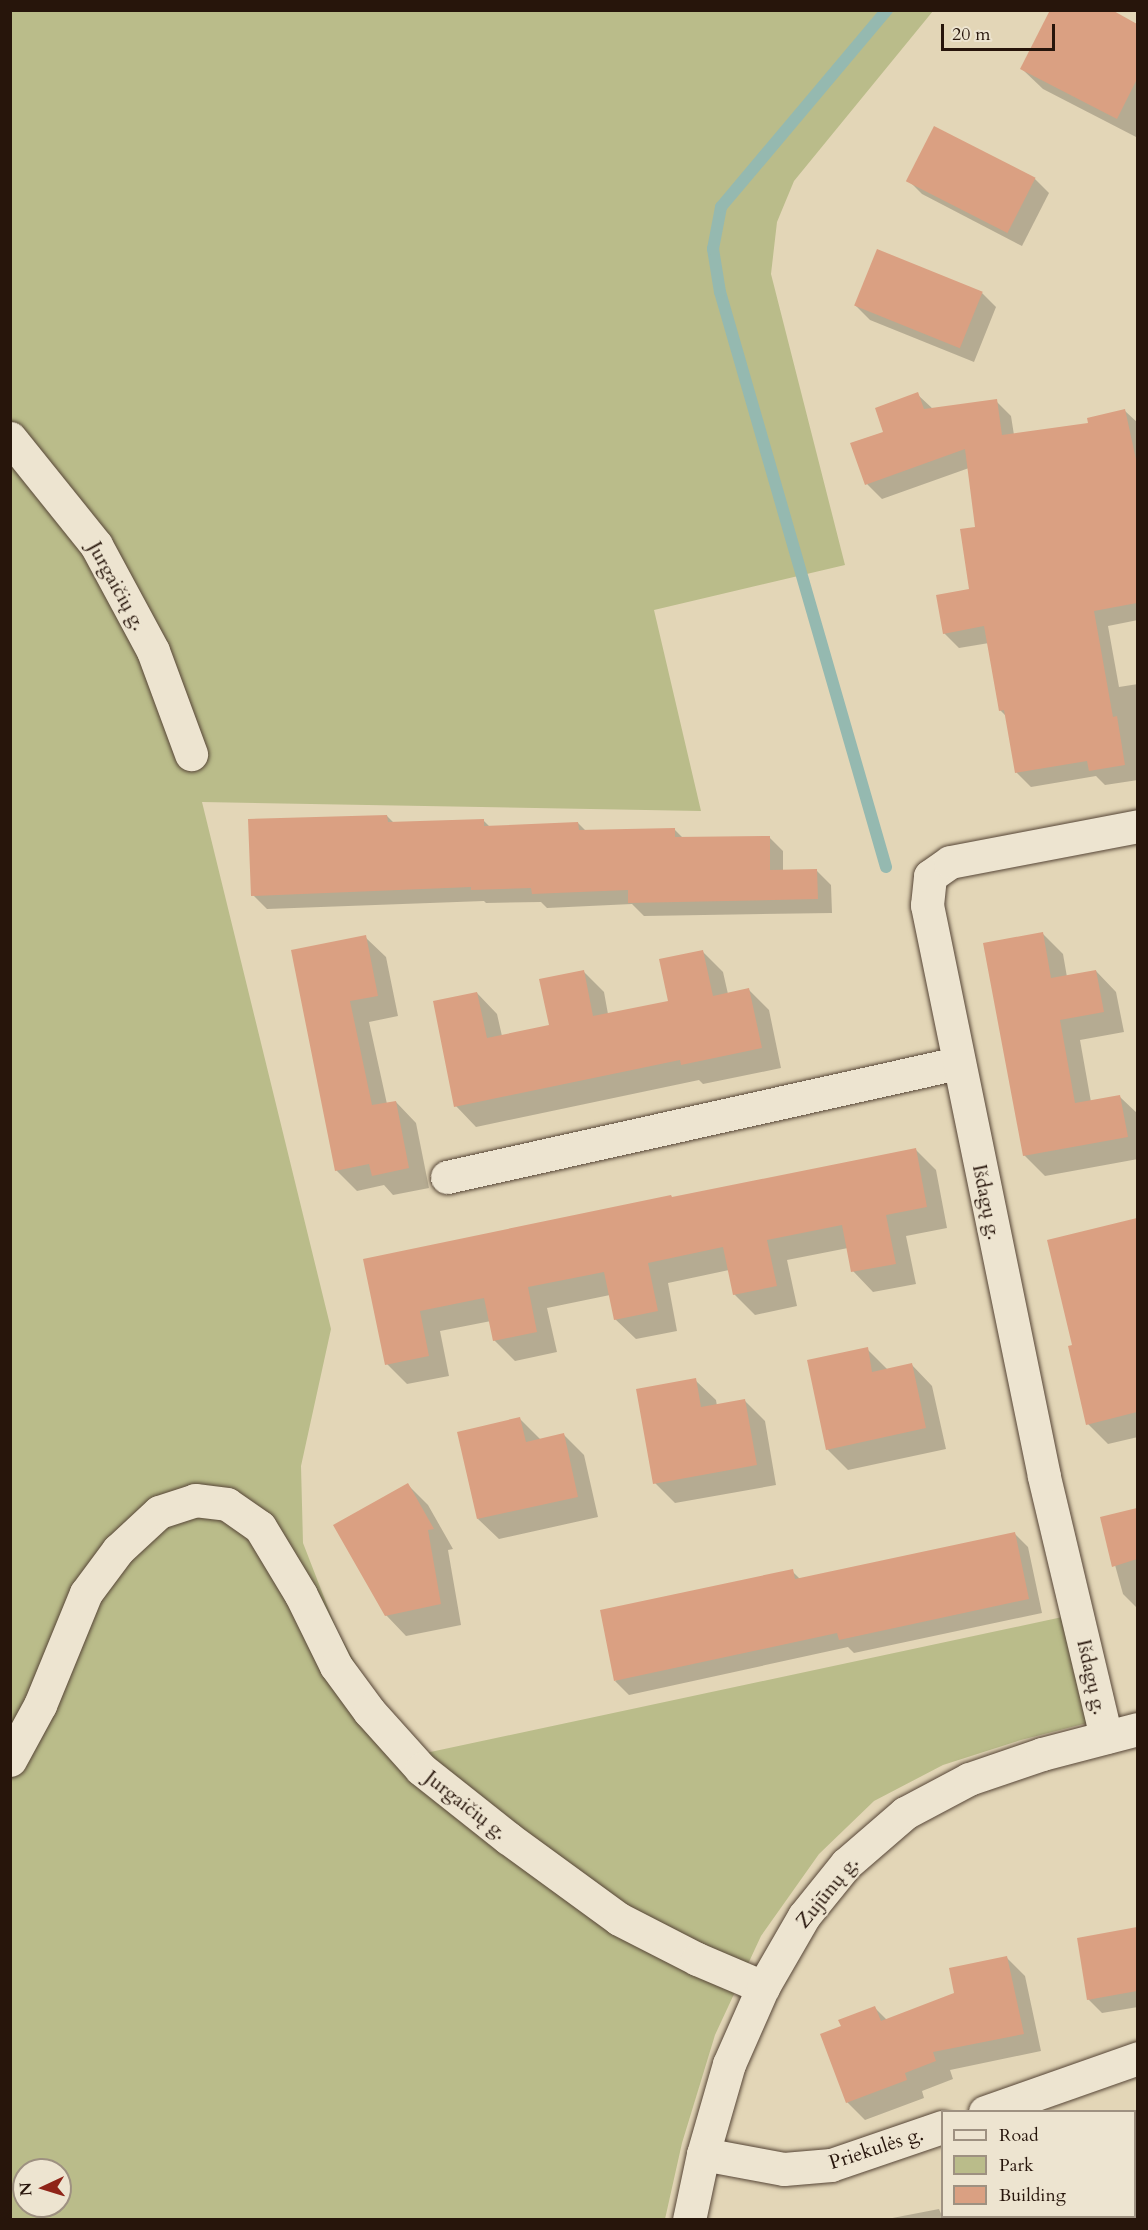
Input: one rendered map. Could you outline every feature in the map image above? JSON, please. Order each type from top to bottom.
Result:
[{"type":"street","name":"Jurgaičių g.","points":[[10,438],[96,545],[153,651],[191,754]]},
{"type":"street","name":"Išdagų g.","points":[[1106,1737],[1044,1476],[927,905],[930,876],[950,862],[1137,826]]},
{"type":"street","points":[[447,1177],[958,1063]]},
{"type":"street","name":"Jurgaičių g.","points":[[10,1760],[40,1705],[86,1593],[118,1550],[159,1512],[195,1500],[227,1504],[260,1527],[301,1595],[336,1666],[369,1712],[421,1769],[508,1838],[619,1919],[697,1959],[763,1987]]},
{"type":"street","name":"Zujūnų g.","points":[[688,2220],[703,2154],[729,2064],[763,1987],[804,1916],[846,1864],[905,1814],[969,1779],[1042,1754],[1137,1729]]},
{"type":"street","points":[[992,2110],[1137,2058]]},
{"type":"street","name":"Priekulės g.","points":[[703,2154],[784,2169],[831,2165],[941,2127]]},
{"type":"green space","points":[[11,11],[933,11],[794,181],[777,222],[771,274],[845,565],[654,610],[701,811],[202,802],[331,1329],[301,1466],[303,1543],[336,1628],[376,1701],[421,1754],[1067,1616],[1095,1721],[1021,1740],[943,1765],[874,1801],[819,1854],[761,1936],[715,2035],[682,2143],[665,2219],[11,2220]]},
{"type":"building","points":[[1050,10],[1112,10],[1137,24],[1137,79],[1117,119],[1020,69]]},
{"type":"building","points":[[934,126],[1036,178],[1007,233],[906,181]]},
{"type":"building","points":[[877,249],[983,292],[960,348],[854,306]]},
{"type":"building","points":[[918,392],[924,409],[997,399],[1002,435],[1088,423],[1087,418],[1125,409],[1137,464],[1137,603],[1094,611],[1113,717],[1117,716],[1125,765],[1089,771],[1087,761],[1015,773],[1004,710],[999,711],[984,626],[943,634],[936,595],[969,589],[960,529],[975,527],[965,449],[865,485],[850,443],[883,432],[875,408]]},
{"type":"building","points":[[387,815],[388,822],[484,819],[484,826],[578,822],[579,830],[675,828],[675,837],[770,836],[770,870],[817,869],[818,899],[628,903],[628,890],[532,894],[531,888],[471,890],[471,887],[251,896],[248,819]]},
{"type":"building","points":[[1043,932],[1051,978],[1096,970],[1104,1012],[1060,1020],[1075,1103],[1120,1095],[1128,1137],[1023,1156],[983,943]]},
{"type":"building","points":[[366,935],[378,996],[350,1001],[372,1105],[396,1101],[409,1168],[372,1176],[369,1164],[335,1171],[291,950]]},
{"type":"building","points":[[703,950],[713,996],[749,988],[762,1048],[681,1065],[680,1060],[454,1107],[433,1001],[477,992],[487,1038],[549,1025],[539,979],[584,970],[593,1016],[668,1001],[659,959]]},
{"type":"building","points":[[916,1148],[927,1207],[886,1215],[896,1264],[851,1272],[842,1225],[767,1240],[777,1286],[733,1295],[723,1247],[648,1263],[658,1311],[614,1320],[604,1272],[528,1287],[537,1332],[493,1341],[484,1298],[420,1311],[429,1356],[385,1365],[363,1259],[671,1195],[672,1197]]},
{"type":"building","points":[[1137,1218],[1137,1412],[1086,1425],[1068,1346],[1072,1345],[1047,1240]]},
{"type":"building","points":[[868,1347],[872,1372],[912,1363],[926,1428],[826,1450],[807,1360]]},
{"type":"building","points":[[696,1378],[701,1407],[745,1399],[757,1465],[653,1484],[636,1389]]},
{"type":"building","points":[[520,1417],[526,1442],[564,1433],[578,1497],[477,1519],[457,1432]]},
{"type":"building","points":[[408,1483],[434,1529],[428,1530],[441,1604],[385,1616],[333,1525]]},
{"type":"building","points":[[1137,1508],[1137,1559],[1112,1567],[1100,1517]]},
{"type":"building","points":[[1015,1532],[1029,1599],[839,1640],[837,1633],[614,1681],[600,1610],[793,1569],[795,1579]]},
{"type":"building","points":[[1137,1927],[1137,1991],[1087,2000],[1077,1938]]},
{"type":"building","points":[[1007,1956],[1024,2034],[933,2052],[936,2061],[905,2073],[907,2080],[846,2103],[820,2034],[841,2026],[838,2020],[875,2006],[881,2021],[954,1993],[949,1968]]},
{"type":"waterway","points":[[886,867],[720,292],[713,249],[721,207],[887,10]]}]
